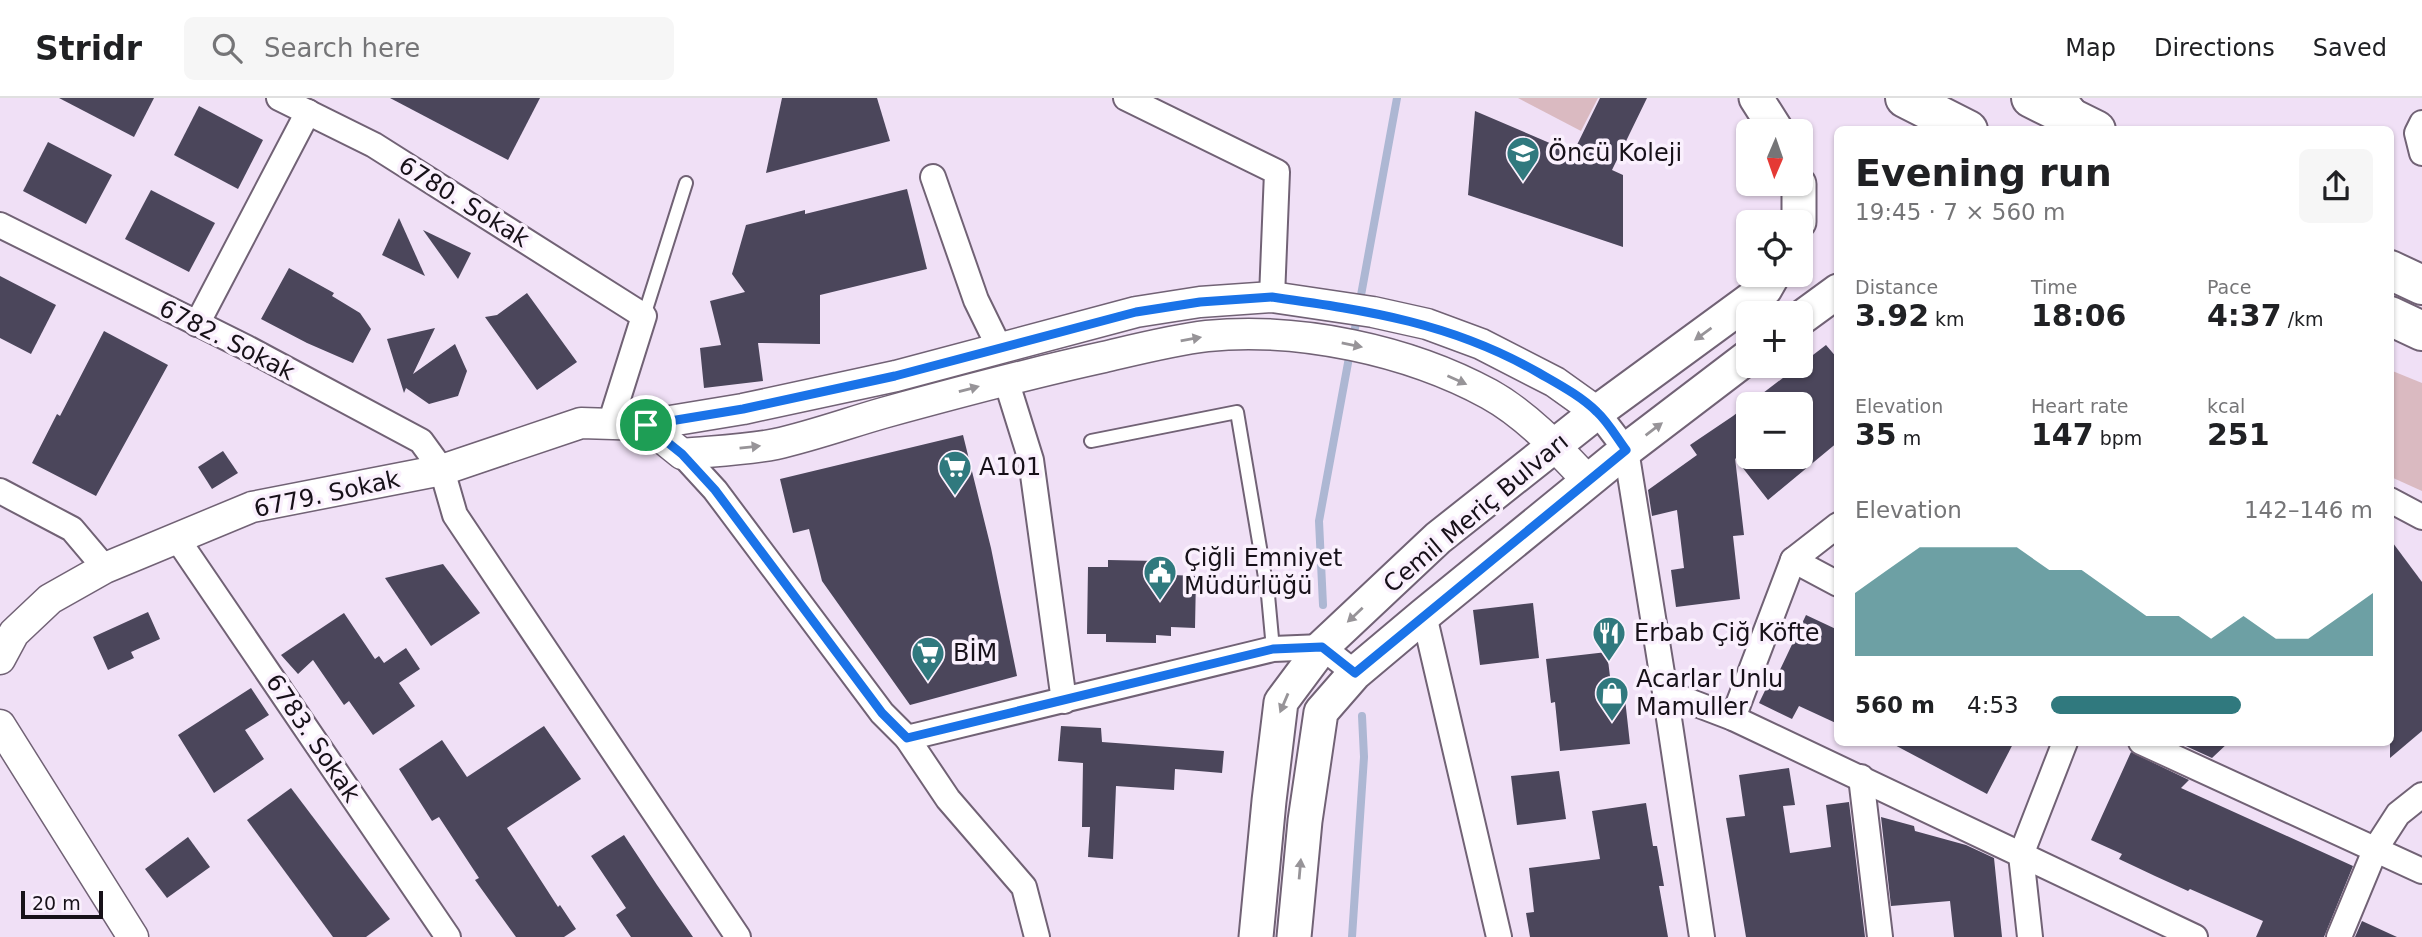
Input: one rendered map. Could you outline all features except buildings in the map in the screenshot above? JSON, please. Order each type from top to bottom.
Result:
[{"type":"highway","points":[[1905,98],[1960,126]]},
{"type":"highway","points":[[2031,98],[2071,119]]},
{"type":"highway","points":[[2394,272],[2422,285]]},
{"type":"highway","points":[[2394,318],[2422,331]]},
{"type":"main road","points":[[1756,98],[1769,119]]},
{"type":"main road","name":"Cemil Meriç Bulvarı","points":[[1256,937],[1281,702],[1322,647],[1438,538],[1597,412],[1766,287]]},
{"type":"main road","points":[[1813,309],[1834,293]]},
{"type":"main road","name":"Cemil Meriç Bulvarı","points":[[1294,937],[1305,821],[1321,712],[1355,673],[1424,615],[1626,450],[1736,366]]},
{"type":"street","name":"6780. Sokak","points":[[279,98],[374,145],[644,316]]},
{"type":"street","points":[[1126,98],[1277,172],[1272,297]]},
{"type":"street","points":[[197,324],[308,112]]},
{"type":"street","points":[[2422,123],[2417,133],[2422,153]]},
{"type":"street","points":[[933,177],[976,300],[1000,349]]},
{"type":"street","name":"6782. Sokak","points":[[0,225],[197,324],[421,442],[442,470]]},
{"type":"street","name":"6779. Sokak","points":[[0,659],[14,633],[50,599],[106,568],[252,507],[442,470],[581,423],[646,425],[755,407],[895,376],[1136,312],[1200,302],[1272,297],[1427,324],[1518,361],[1555,382],[1597,412]]},
{"type":"street","points":[[610,424],[644,316]]},
{"type":"street","points":[[682,454],[775,444],[1006,380],[1161,344],[1207,336],[1259,334],[1370,349],[1429,367],[1490,394],[1556,446],[1588,481]]},
{"type":"street","points":[[1006,380],[1031,460],[1064,701]]},
{"type":"street","points":[[1597,412],[1626,450],[1702,937]]},
{"type":"street","points":[[646,425],[682,454],[715,490],[882,713],[907,738],[948,799],[1024,887],[1037,937]]},
{"type":"street","points":[[442,470],[455,515],[738,937]]},
{"type":"street","points":[[0,491],[72,529],[106,568]]},
{"type":"street","points":[[2394,502],[2422,517]]},
{"type":"street","points":[[1733,718],[1793,561],[1834,528]]},
{"type":"street","name":"6783. Sokak","points":[[178,540],[448,937]]},
{"type":"street","points":[[1793,561],[1834,582]]},
{"type":"street","points":[[1424,615],[1499,937]]},
{"type":"street","points":[[907,738],[1273,649],[1322,647],[1355,673]]},
{"type":"street","points":[[1665,692],[1733,718],[2195,937]]},
{"type":"street","points":[[0,725],[133,937]]},
{"type":"street","points":[[2029,937],[2021,855],[2063,746]]},
{"type":"street","points":[[2150,746],[2422,871]]},
{"type":"street","points":[[1861,778],[1880,937]]},
{"type":"street","points":[[2339,937],[2376,848],[2398,814],[2422,795]]},
{"type":"lane","points":[[644,316],[686,183]]},
{"type":"lane","points":[[1091,441],[1237,412],[1268,595],[1273,649]]},
{"type":"shaded area","points":[[1518,98],[1598,98],[1581,131]]},
{"type":"shaded area","points":[[2394,372],[2422,383],[2422,491],[2394,478]]},
{"type":"waterway","points":[[1353,339],[1397,98]]},
{"type":"waterway","points":[[1323,605],[1319,521],[1350,352]]},
{"type":"waterway","points":[[1352,937],[1364,757],[1362,716]]},
{"type":"place","name":"Öncü Koleji","points":[[1523,183]]},
{"type":"place","name":"A101","points":[[955,497]]},
{"type":"place","name":"Çiğli Emniyet Müdürlüğü","points":[[1160,602]]},
{"type":"place","name":"Erbab Çiğ Köfte","points":[[1609,663]]},
{"type":"place","name":"BİM","points":[[928,683]]},
{"type":"place","name":"Acarlar Unlu Mamuller","points":[[1612,723]]},
{"type":"route","points":[[1272,297],[1373,312],[1427,324],[1481,344],[1555,382],[1597,412],[1626,450],[1355,673],[1322,647],[1273,649],[907,738],[882,713],[715,490],[682,454],[646,425],[743,409],[895,376],[1136,312],[1200,302],[1272,297]]}]
